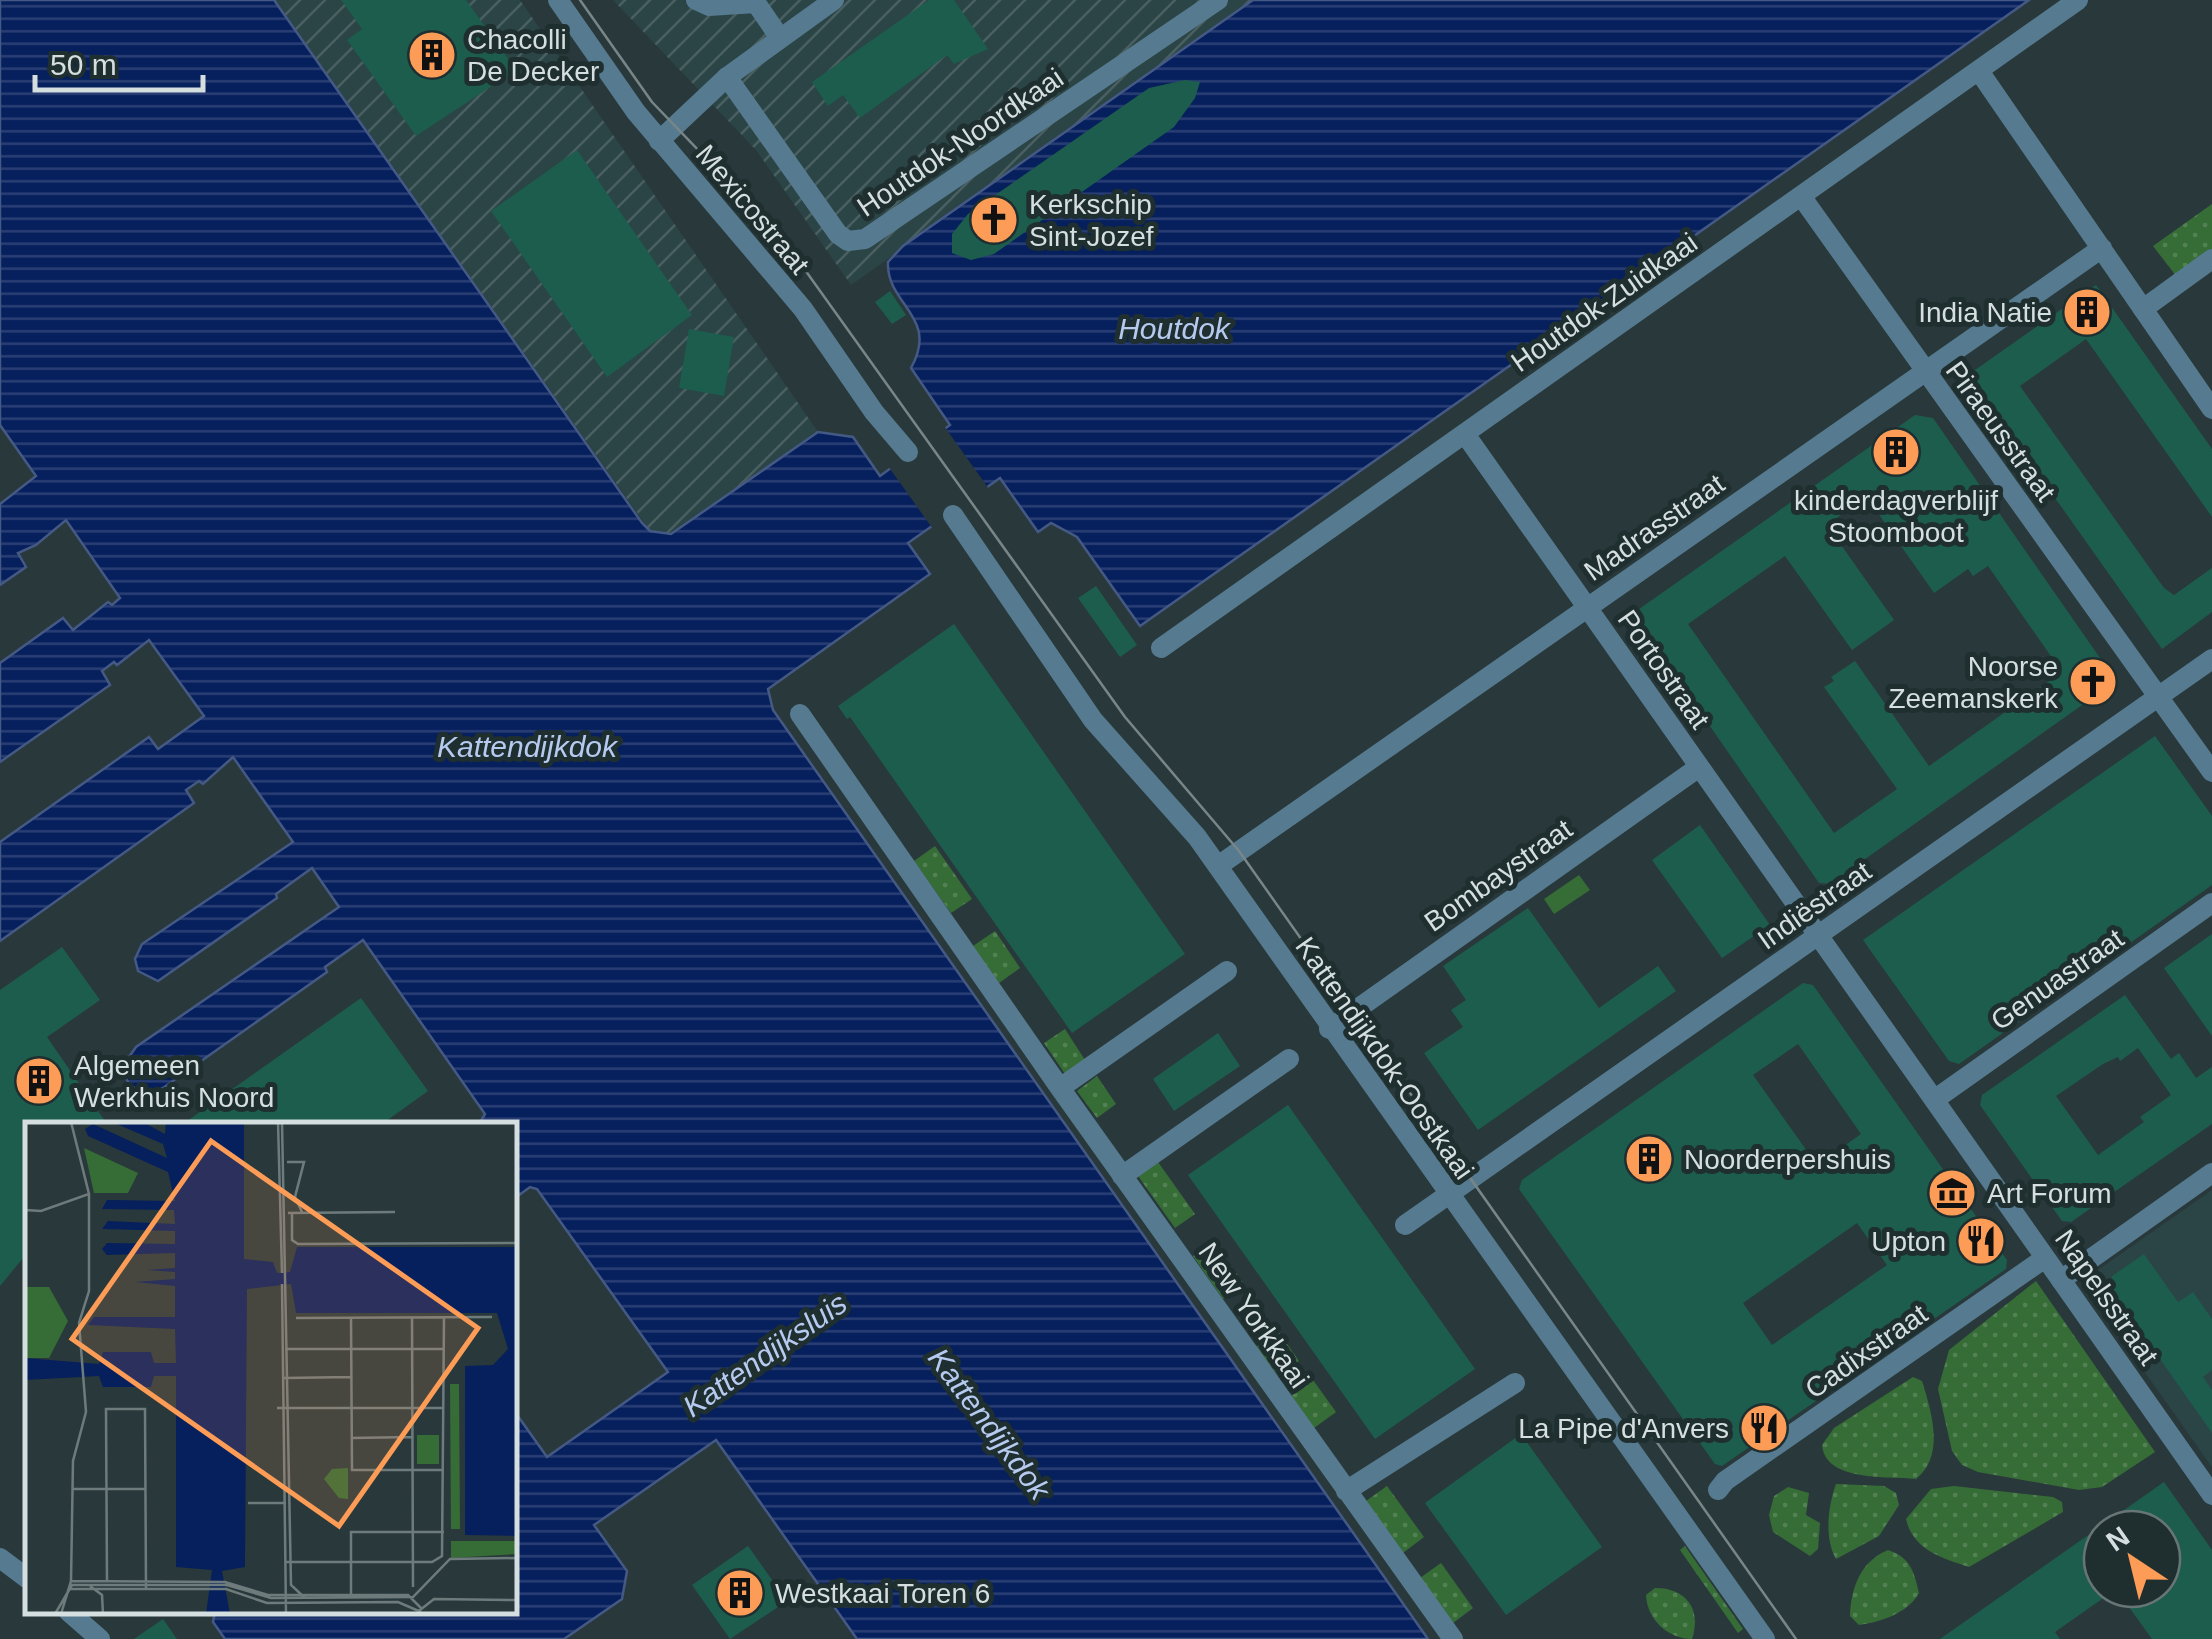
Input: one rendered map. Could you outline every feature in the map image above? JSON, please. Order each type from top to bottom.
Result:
[{"type":"street","name":"Mexicostraat","points":[[558,0],[659,141],[803,309],[908,452]]},
{"type":"street","points":[[696,0],[708,6],[756,3],[780,38]]},
{"type":"street","points":[[659,141],[728,78],[834,0]]},
{"type":"street","name":"Houtdok-Noordkaai","points":[[728,78],[838,234],[848,240],[865,239],[1218,0]]},
{"type":"street","name":"Houtdok-Zuidkaai","points":[[1161,648],[2078,0]]},
{"type":"street","points":[[1979,71],[2212,409]]},
{"type":"street","name":"Piraeusstraat","points":[[1801,196],[2212,772]]},
{"type":"street","name":"Madrasstraat","points":[[1218,866],[2102,248]]},
{"type":"street","points":[[2143,309],[2212,259]]},
{"type":"street","name":"Portostraat","points":[[1466,434],[1818,936]]},
{"type":"street","name":"Kattendijkdok-Oostkaai","points":[[953,515],[1093,720],[1218,866],[1765,1639]]},
{"type":"street","name":"Indiëstraat","points":[[1405,1225],[2212,659]]},
{"type":"street","name":"New Yorkkaai","points":[[800,714],[1122,1176],[1453,1639]]},
{"type":"street","name":"Bombaystraat","points":[[1329,1028],[1699,766]]},
{"type":"street","name":"Genuastraat","points":[[1934,1100],[2212,904]]},
{"type":"street","name":"Napelsstraat","points":[[1818,936],[2212,1495]]},
{"type":"street","points":[[1060,1088],[1227,971]]},
{"type":"street","points":[[1122,1176],[1290,1060]]},
{"type":"street","points":[[2061,1280],[2212,1174]]},
{"type":"street","name":"Cadixstraat","points":[[1718,1490],[1725,1480],[2045,1258]]},
{"type":"street","points":[[1346,1491],[1515,1383]]},
{"type":"street","points":[[0,1558],[25,1577]]},
{"type":"street","points":[[72,1614],[100,1639]]},
{"type":"shaded area","points":[[274,0],[520,0],[818,432],[684,529],[671,534],[650,531]]},
{"type":"shaded area","points":[[613,0],[1253,0],[851,285],[756,150]]},
{"type":"shaded area","points":[[2212,1190],[2212,1467],[2081,1282]]},
{"type":"green space","points":[[2212,204],[2212,251],[2177,277],[2153,246]]},
{"type":"green space","points":[[935,846],[972,899],[951,913],[914,861]]},
{"type":"green space","points":[[1579,875],[1590,890],[1554,914],[1544,899]]},
{"type":"green space","points":[[995,931],[1020,968],[999,983],[973,946]]},
{"type":"green space","points":[[1065,1029],[1085,1060],[1065,1074],[1044,1043]]},
{"type":"green space","points":[[1097,1076],[1116,1104],[1097,1118],[1077,1091]]},
{"type":"green space","points":[[1158,1162],[1195,1214],[1175,1228],[1138,1176]]},
{"type":"green space","points":[[1214,1242],[1244,1284],[1223,1299],[1193,1256]]},
{"type":"green space","points":[[2036,1281],[2155,1452],[2102,1487],[2079,1490],[1978,1472],[1962,1465],[1952,1451],[1938,1389],[1949,1350]]},
{"type":"green space","points":[[1278,1331],[1299,1361],[1278,1376],[1256,1347]]},
{"type":"green space","points":[[1913,1377],[1922,1381],[1934,1433],[1931,1458],[1925,1469],[1916,1479],[1860,1475],[1834,1466],[1822,1445],[1834,1428]]},
{"type":"green space","points":[[1313,1380],[1336,1412],[1314,1428],[1291,1396]]},
{"type":"green space","points":[[1836,1484],[1884,1486],[1896,1493],[1899,1505],[1879,1536],[1836,1559],[1829,1522]]},
{"type":"green space","points":[[1387,1486],[1424,1537],[1403,1553],[1366,1501]]},
{"type":"green space","points":[[1954,1486],[2053,1497],[2062,1502],[2063,1512],[1969,1567],[1922,1545],[1906,1519],[1931,1489]]},
{"type":"green space","points":[[1788,1487],[1809,1493],[1806,1515],[1820,1523],[1818,1549],[1810,1556],[1773,1532],[1769,1515],[1774,1496]]},
{"type":"green space","points":[[1685,1546],[1743,1629],[1738,1633],[1680,1550]]},
{"type":"green space","points":[[1888,1550],[1910,1566],[1919,1593],[1893,1615],[1859,1625],[1850,1616],[1855,1585],[1864,1568]]},
{"type":"green space","points":[[1441,1563],[1473,1608],[1453,1623],[1420,1578]]},
{"type":"green space","points":[[1655,1588],[1675,1592],[1689,1602],[1695,1618],[1692,1639],[1675,1636],[1655,1620],[1646,1595]]},
{"type":"water","name":"Kattendijkdok","points":[[0,0],[274,0],[642,523],[650,531],[671,534],[818,432],[853,437],[880,476],[950,425],[911,368],[919,336],[916,323],[895,289],[888,262],[903,246],[1253,0],[2029,0],[1140,626],[1077,537],[1051,523],[1038,532],[1000,478],[908,543],[930,574],[768,689],[773,710],[1428,1639],[857,1639],[716,1440],[594,1525],[627,1571],[622,1599],[564,1639],[225,1639],[213,1622],[215,1614],[518,1614],[518,1416],[547,1457],[668,1372],[537,1189],[530,1187],[518,1196],[518,1122],[480,1122],[485,1114],[363,940],[325,967],[327,972],[163,1088],[142,1091],[128,1081],[122,1067],[136,1047],[339,907],[312,868],[276,894],[277,898],[158,981],[138,971],[135,959],[142,944],[293,842],[233,757],[203,784],[199,781],[186,790],[194,803],[0,941],[0,842],[149,737],[158,749],[204,716],[149,640],[117,665],[114,662],[102,671],[110,685],[0,762],[0,663],[63,618],[73,630],[108,602],[112,605],[120,598],[66,520],[36,545],[18,553],[26,567],[0,585],[0,504],[36,476],[0,425]]},
{"type":"pier","points":[[944,426],[989,489],[933,529],[888,466]]},
{"type":"building","name":"Chacolli De Decker","points":[[341,0],[466,0],[516,70],[416,136],[347,40],[362,29]]},
{"type":"building","points":[[929,0],[954,0],[988,49],[954,64],[947,55],[860,118],[843,95],[828,106],[812,82]]},
{"type":"building","name":"Kerkschip Sint-Jozef","points":[[1185,80],[1200,82],[1195,98],[1174,127],[994,254],[971,260],[952,253],[952,234],[968,214],[1149,88]]},
{"type":"building","points":[[577,150],[692,315],[607,377],[491,211]]},
{"type":"building","points":[[2096,285],[2212,449],[2212,517],[2086,339],[2020,386],[2164,588],[2174,595],[2212,568],[2212,612],[2162,649],[1968,375]]},
{"type":"building","points":[[890,291],[906,315],[892,324],[875,302]]},
{"type":"building","points":[[689,329],[734,337],[724,396],[679,388]]},
{"type":"building","points":[[1915,415],[1933,418],[2116,681],[1830,884],[1819,883],[1632,614]],"holes":[[[1871,503],[1934,593],[1968,569],[1973,576],[1988,566],[2062,672],[1929,766],[1855,661],[1831,677],[1834,681],[1824,687],[1897,789],[1834,833],[1688,624],[1785,556],[1852,650],[1894,620],[1827,525],[1856,504]]]},
{"type":"building","points":[[1096,586],[1137,645],[1120,657],[1078,598]]},
{"type":"building","points":[[954,624],[1185,954],[1072,1033],[850,717],[847,719],[838,706]]},
{"type":"building","points":[[2155,736],[2212,816],[2212,885],[1959,1064],[1949,1061],[1863,940]]},
{"type":"building","points":[[1700,825],[1770,925],[1722,958],[1652,860]]},
{"type":"building","points":[[1528,908],[1599,1008],[1658,966],[1676,991],[1478,1130],[1424,1053],[1463,1027],[1451,1010],[1466,1000],[1443,966]]},
{"type":"building","points":[[2212,934],[2212,1036],[2164,968]]},
{"type":"building","name":"Algemeen Werkhuis Noord","points":[[62,947],[100,1000],[47,1037],[106,1122],[25,1122],[25,1256],[0,1286],[0,990]]},
{"type":"building","points":[[1803,983],[1813,985],[2007,1260],[2006,1269],[1722,1466],[1715,1464],[1519,1189],[1522,1180]],"holes":[[[1798,1044],[1861,1134],[1817,1165],[1753,1075]],[[1857,1223],[1887,1265],[1772,1345],[1743,1303]]]},
{"type":"building","points":[[2125,995],[2171,1059],[2179,1053],[2196,1078],[2212,1067],[2212,1124],[2071,1222],[2062,1221],[1980,1105],[1982,1095]],"holes":[[[2138,1048],[2171,1095],[2140,1117],[2144,1122],[2098,1155],[2056,1096],[2103,1064],[2118,1057],[2120,1061]]]},
{"type":"building","points":[[361,998],[428,1091],[385,1122],[186,1122]]},
{"type":"building","points":[[1218,1033],[1240,1066],[1174,1111],[1153,1079]]},
{"type":"building","points":[[1288,1105],[1475,1369],[1375,1439],[1188,1175]]},
{"type":"building","points":[[2144,1254],[2178,1302],[2193,1292],[2212,1319],[2212,1370],[2203,1377],[2212,1390],[2212,1433],[2110,1288],[2112,1276]]},
{"type":"building","points":[[1521,1434],[1602,1547],[1506,1615],[1425,1503]]},
{"type":"building","points":[[2164,1482],[2212,1550],[2212,1639],[2152,1639],[2130,1609],[2182,1609],[2182,1509],[2125,1509]]},
{"type":"building","points":[[2082,1539],[2082,1609],[2088,1609],[2055,1632],[2060,1639],[1940,1639]]},
{"type":"building","name":"Westkaai Toren 6","points":[[748,1546],[787,1601],[730,1639],[692,1585]]},
{"type":"building","points":[[163,1619],[177,1639],[134,1639]]},
{"type":"tram line","points":[[580,0],[652,102],[780,235],[1125,717],[1239,851],[1796,1639]]},
{"type":"place","name":"Chacolli De Decker","points":[[432,55]]},
{"type":"place","name":"Kerkschip Sint-Jozef","points":[[994,220]]},
{"type":"place","name":"India Natie","points":[[2087,312]]},
{"type":"place","name":"kinderdagverblijf Stoomboot","points":[[1896,452]]},
{"type":"place","name":"Noorse Zeemanskerk","points":[[2093,682]]},
{"type":"place","name":"Algemeen Werkhuis Noord","points":[[39,1081]]},
{"type":"place","name":"Noorderpershuis","points":[[1649,1159]]},
{"type":"place","name":"Art Forum","points":[[1952,1193]]},
{"type":"place","name":"Upton","points":[[1981,1241]]},
{"type":"place","name":"La Pipe d'Anvers","points":[[1764,1428]]},
{"type":"place","name":"Westkaai Toren 6","points":[[740,1593]]},
{"type":"water label","name":"Houtdok","points":[[1174,329]]},
{"type":"water label","name":"Kattendijksluis","points":[[765,1355]]}]
